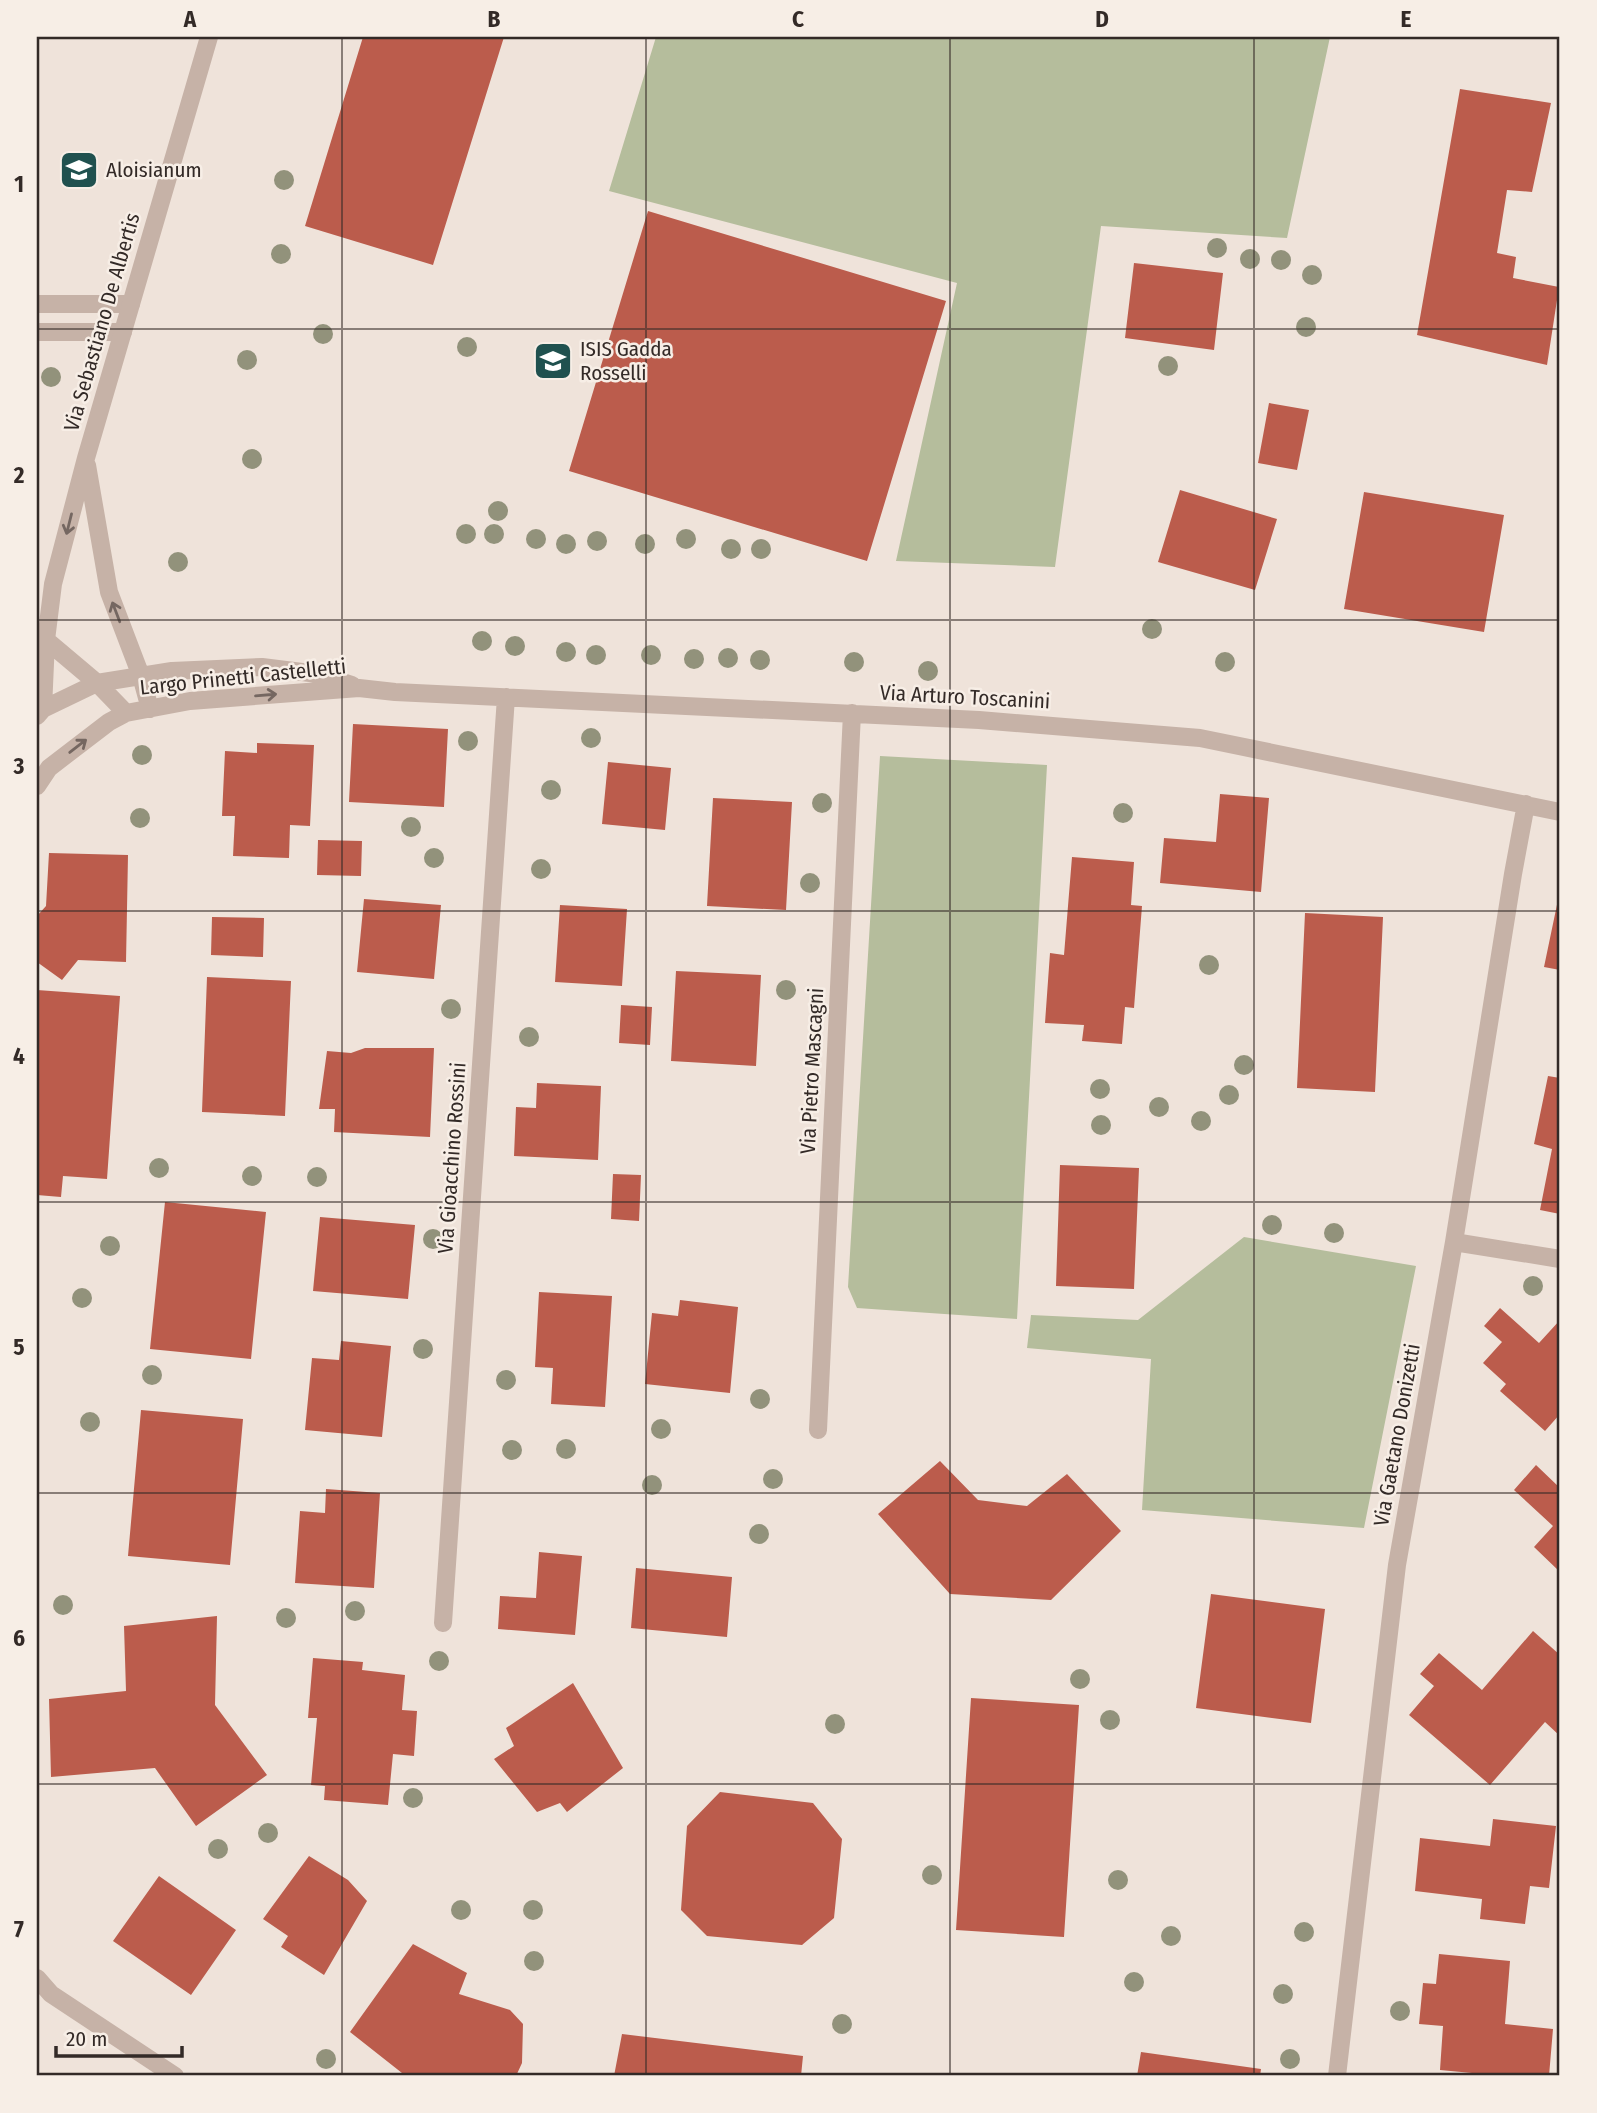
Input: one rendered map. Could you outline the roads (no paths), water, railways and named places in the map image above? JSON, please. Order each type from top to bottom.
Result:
[{"type":"street","name":"Via Sebastiano De Albertis","points":[[40,713],[53,584],[122,331],[209,37]]},
{"type":"street","points":[[37,303],[131,303]]},
{"type":"street","points":[[37,332],[122,331]]},
{"type":"street","name":"Via Sebastiano De Albertis","points":[[86,458],[109,592],[141,676],[150,709]]},
{"type":"street","points":[[46,640],[97,683],[126,713]]},
{"type":"street","name":"Largo Prinetti Castelletti","points":[[40,713],[97,683],[172,671],[262,667],[318,674],[359,688]]},
{"type":"street","name":"Largo Prinetti Castelletti","points":[[37,786],[50,768],[109,722],[126,713],[190,701],[359,688]]},
{"type":"street","name":"Via Arturo Toscanini","points":[[359,688],[1071,726],[1200,738],[1560,812]]},
{"type":"street","name":"Via Gioacchino Rossini","points":[[443,1623],[506,697]]},
{"type":"street","name":"Via Pietro Mascagni","points":[[818,1430],[852,713]]},
{"type":"street","name":"Via Gaetano Donizetti","points":[[1337,2076],[1397,1565],[1454,1242],[1510,887],[1526,804]]},
{"type":"street","points":[[1454,1242],[1560,1259]]},
{"type":"street","points":[[37,1978],[44,1997],[175,2076]]},
{"type":"place","name":"Aloisianum","points":[[79,170]]},
{"type":"place","name":"ISIS Gadda Rosselli","points":[[553,361]]}]
